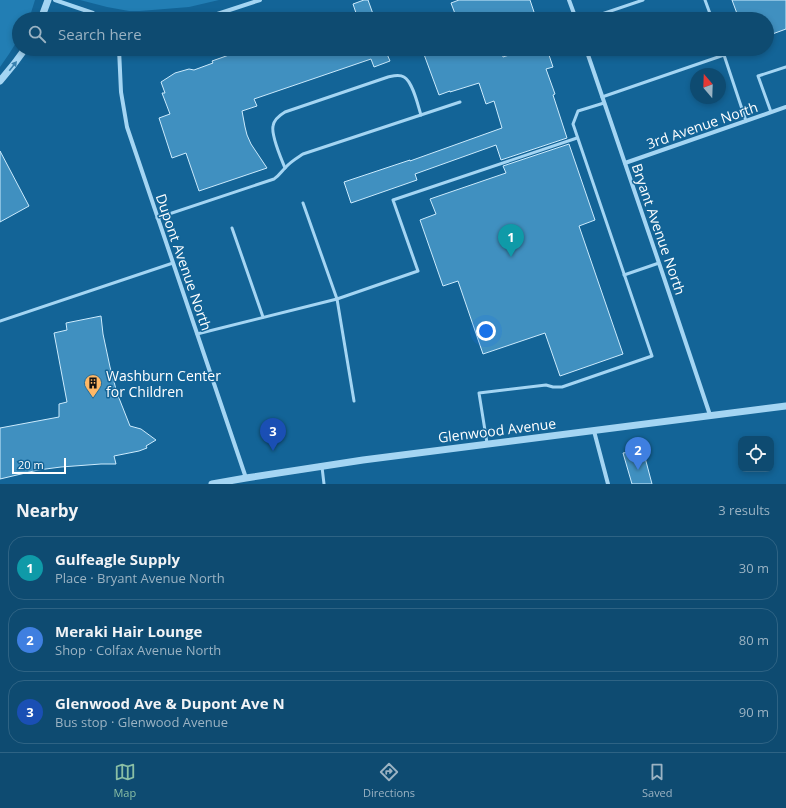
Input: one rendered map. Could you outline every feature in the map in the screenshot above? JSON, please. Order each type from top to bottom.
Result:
[{"type":"street","points":[[44,12],[48,0]]},
{"type":"street","points":[[54,0],[90,12]]},
{"type":"street","points":[[223,12],[260,0]]},
{"type":"street","points":[[569,0],[573,12]]},
{"type":"street","points":[[0,81],[20,56]]},
{"type":"street","name":"Dupont Avenue North","points":[[119,56],[121,92],[127,127],[246,478]]},
{"type":"street","name":"Bryant Avenue North","points":[[588,56],[710,416]]},
{"type":"street","name":"3rd Avenue North","points":[[625,163],[786,107]]},
{"type":"street","name":"Glenwood Avenue","points":[[212,484],[363,460],[786,406]]},
{"type":"street","points":[[594,431],[608,484]]},
{"type":"lane","points":[[608,12],[643,0]]},
{"type":"lane","points":[[705,0],[709,12]]},
{"type":"lane","points":[[602,97],[721,56]]},
{"type":"lane","points":[[724,56],[746,121]]},
{"type":"lane","points":[[771,112],[758,76],[786,67]]},
{"type":"lane","points":[[285,168],[274,139],[273,132],[275,121],[285,112],[396,75],[404,77],[409,81],[421,115]]},
{"type":"lane","points":[[157,218],[274,179],[281,174],[294,159],[303,154],[460,102]]},
{"type":"lane","points":[[487,444],[479,393],[546,385],[562,387],[652,356],[573,124],[578,111],[604,103]]},
{"type":"lane","points":[[197,334],[337,299],[418,271],[393,200],[577,138]]},
{"type":"lane","points":[[303,203],[337,299],[354,401]]},
{"type":"lane","points":[[232,228],[263,317]]},
{"type":"lane","points":[[0,321],[173,263]]},
{"type":"lane","points":[[624,275],[659,263]]},
{"type":"lane","points":[[322,467],[324,484]]},
{"type":"shaded area","points":[[0,0],[35,0],[31,12],[12,12],[12,49],[0,67]]},
{"type":"shaded area","points":[[80,0],[219,0],[189,7],[129,11]]},
{"type":"building","points":[[368,0],[372,12],[356,12],[353,4]]},
{"type":"building","points":[[459,0],[530,0],[534,12],[454,12],[451,3]]},
{"type":"building","points":[[732,0],[786,0],[786,29],[774,33],[774,12],[736,12]]},
{"type":"building","points":[[226,56],[388,56],[390,61],[374,67],[371,59],[254,99],[257,106],[242,111],[245,127],[251,144],[267,168],[199,191],[186,153],[172,158],[159,118],[170,114],[162,93],[165,93],[161,82],[175,73],[189,69],[194,70],[213,63],[212,61]]},
{"type":"building","points":[[425,56],[549,56],[553,67],[546,69],[555,94],[553,95],[567,138],[501,160],[496,145],[415,174],[417,180],[351,203],[344,182],[410,161],[502,128],[494,101],[486,104],[479,83],[439,95]]},
{"type":"building","points":[[569,144],[595,220],[579,226],[623,354],[560,376],[545,333],[483,354],[458,281],[443,286],[420,220],[436,214],[430,199],[506,173],[503,166]]},
{"type":"building","points":[[0,151],[29,206],[0,222]]},
{"type":"building","name":"Washburn Center for Children","points":[[101,316],[110,367],[117,393],[130,426],[141,429],[156,440],[146,446],[147,448],[114,456],[116,464],[61,467],[38,470],[0,479],[0,428],[59,417],[59,404],[67,402],[54,333],[67,330],[66,323]]},
{"type":"building","points":[[643,450],[652,484],[632,484],[623,453]]},
{"type":"place","name":"Gulfeagle Supply","points":[[511,257]]},
{"type":"place","name":"Washburn Center for Children","points":[[93,398]]},
{"type":"place","name":"Glenwood Ave & Dupont Ave N","points":[[273,451]]},
{"type":"place","name":"Meraki Hair Lounge","points":[[638,470]]}]
